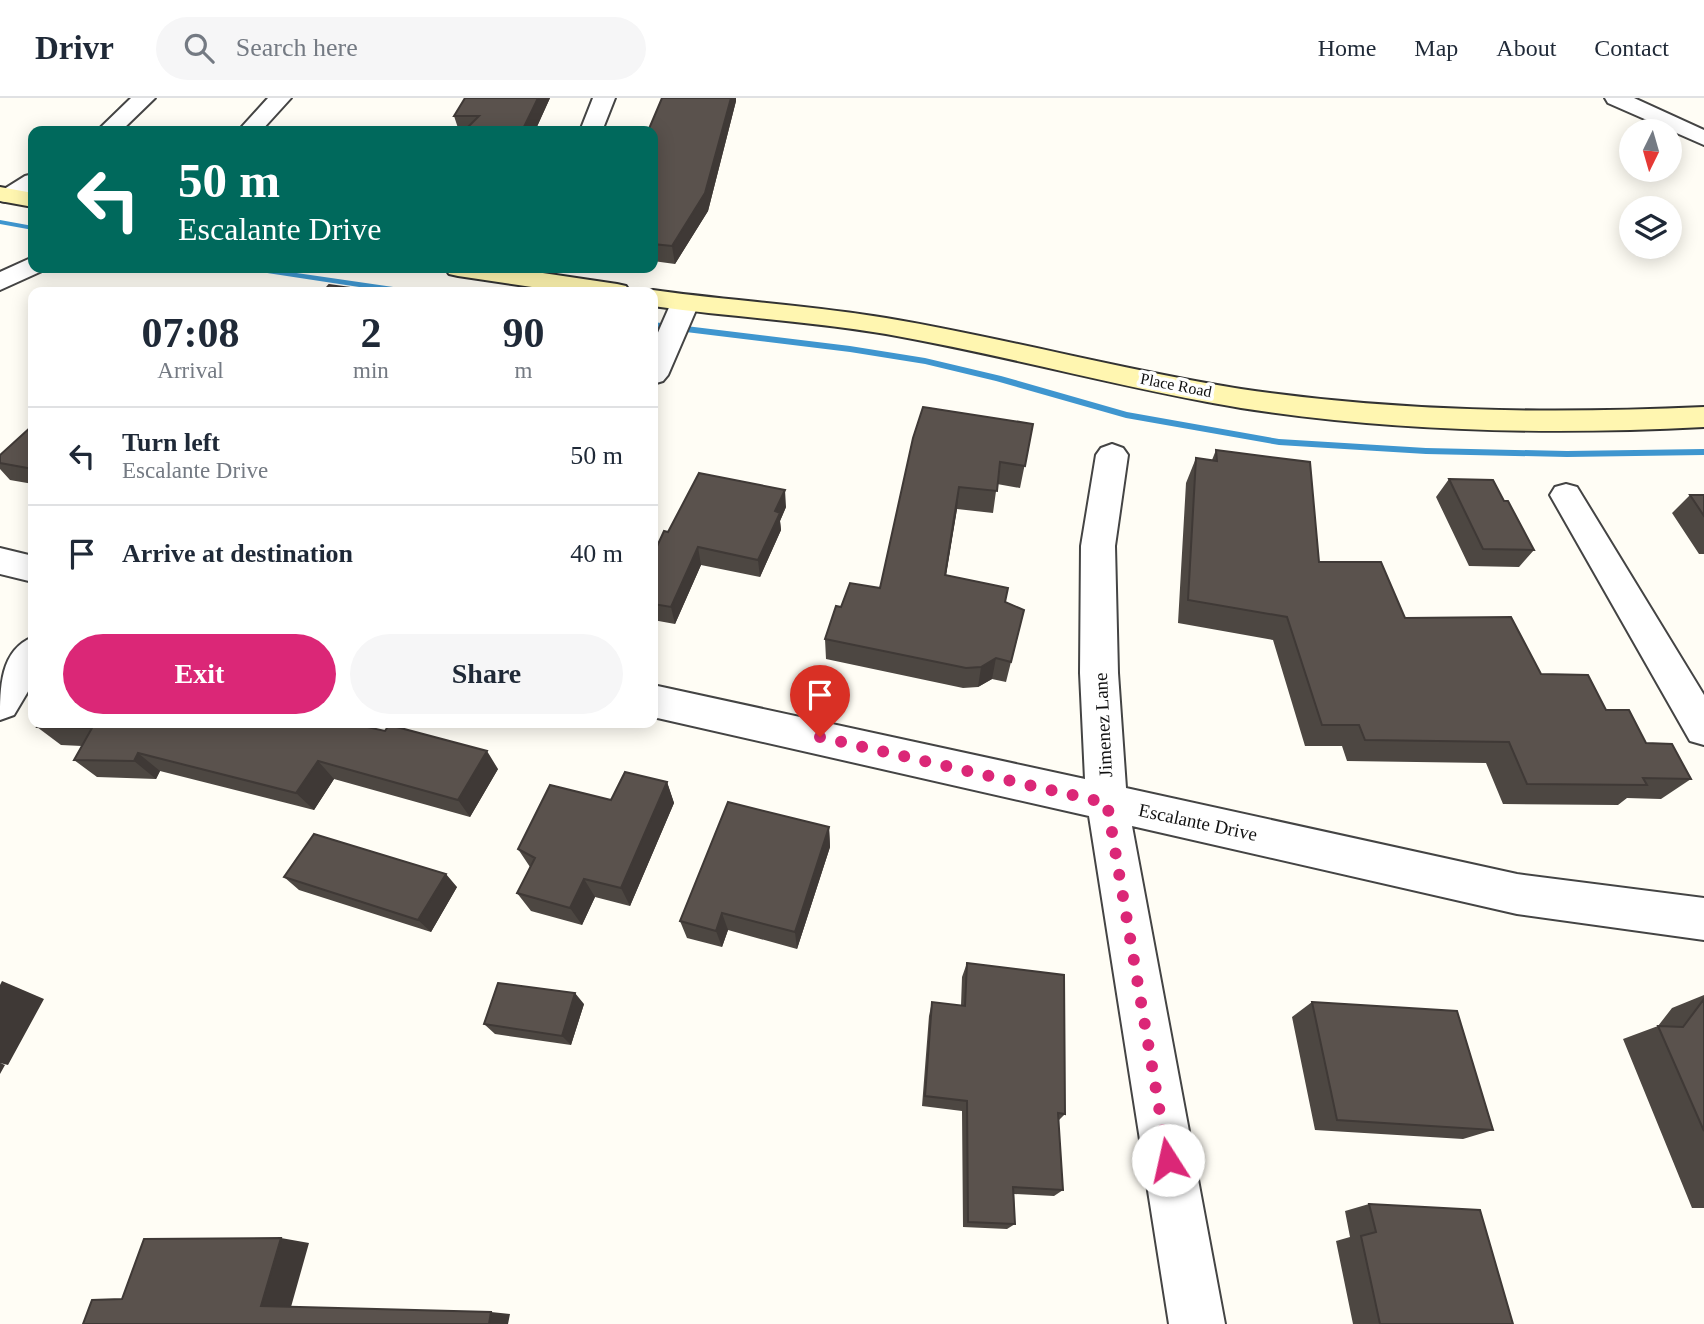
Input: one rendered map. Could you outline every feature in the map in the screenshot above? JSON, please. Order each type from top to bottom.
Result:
[{"type":"street","points":[[113,126],[144,98]]},
{"type":"street","points":[[254,126],[280,98]]},
{"type":"street","points":[[593,126],[604,98]]},
{"type":"street","points":[[1616,98],[1704,138]]},
{"type":"street","points":[[14,197],[28,185]]},
{"type":"street","points":[[0,282],[28,268]]},
{"type":"street","points":[[515,273],[590,287]]},
{"type":"street","name":"Place Road","points":[[658,302],[677,319],[883,326],[1240,398],[1301,407],[1503,422],[1612,422],[1704,417]]},
{"type":"street","points":[[658,363],[677,319]]},
{"type":"street","name":"Jimenez Lane","points":[[1112,455],[1098,546],[1100,673],[1107,803],[1197,1324]]},
{"type":"street","points":[[1566,495],[1704,729]]},
{"type":"street","points":[[0,561],[28,568]]},
{"type":"street","points":[[0,704],[28,660]]},
{"type":"street","name":"Escalante Drive","points":[[658,702],[1517,894],[1704,919]]},
{"type":"building","points":[[465,98],[538,98],[524,126],[469,126],[479,116],[454,116]]},
{"type":"building","points":[[662,98],[731,98],[705,193],[672,246],[658,245],[658,126],[650,126]]},
{"type":"building","points":[[923,407],[1033,424],[1025,466],[1000,462],[997,491],[959,487],[945,575],[1008,588],[1005,602],[1024,610],[1011,662],[996,658],[981,667],[966,668],[825,639],[836,606],[841,607],[850,583],[880,588],[913,438]]},
{"type":"building","points":[[28,430],[28,468],[0,463],[0,455]]},
{"type":"building","points":[[1216,450],[1310,462],[1319,562],[1381,562],[1405,618],[1511,617],[1541,674],[1588,675],[1606,710],[1629,710],[1646,743],[1672,744],[1691,779],[1643,778],[1647,785],[1527,784],[1509,742],[1365,740],[1359,725],[1322,725],[1287,617],[1188,600],[1196,458],[1217,461]]},
{"type":"building","points":[[699,473],[785,490],[775,511],[780,513],[758,560],[698,547],[671,607],[658,605],[658,544],[664,531],[668,532]]},
{"type":"building","points":[[1449,479],[1493,480],[1504,501],[1508,501],[1534,550],[1483,549]]},
{"type":"building","points":[[1690,495],[1704,495],[1704,516]]},
{"type":"building","points":[[92,728],[372,728],[385,731],[387,728],[400,728],[487,751],[458,800],[318,761],[296,793],[138,753],[134,761],[74,760]]},
{"type":"building","points":[[625,772],[667,782],[621,888],[584,879],[570,908],[517,893],[535,858],[518,849],[550,785],[611,800]]},
{"type":"building","points":[[728,802],[829,827],[795,932],[722,913],[716,931],[680,921]]},
{"type":"building","points":[[314,834],[446,874],[418,920],[284,877]]},
{"type":"building","points":[[967,963],[1064,975],[1065,1114],[1058,1113],[1063,1190],[1013,1187],[1015,1224],[968,1222],[967,1101],[925,1096],[932,1002],[965,1006]]},
{"type":"building","points":[[498,983],[575,993],[562,1036],[484,1024]]},
{"type":"building","points":[[1704,999],[1704,1131],[1658,1026],[1683,1027]]},
{"type":"building","points":[[1312,1002],[1457,1011],[1493,1130],[1337,1120]]},
{"type":"building","points":[[1369,1204],[1480,1210],[1513,1324],[1380,1324],[1361,1236],[1376,1232]]},
{"type":"building","points":[[281,1238],[261,1306],[491,1312],[489,1324],[83,1324],[92,1300],[122,1299],[144,1239]]},
{"type":"waterway","points":[[0,222],[28,227]]},
{"type":"waterway","points":[[280,273],[374,287]]},
{"type":"waterway","points":[[658,326],[925,361],[998,378],[1126,415],[1279,442],[1426,451],[1567,454],[1704,452]]},
{"type":"route","points":[[820,737],[1107,803],[1168,1160]]}]
